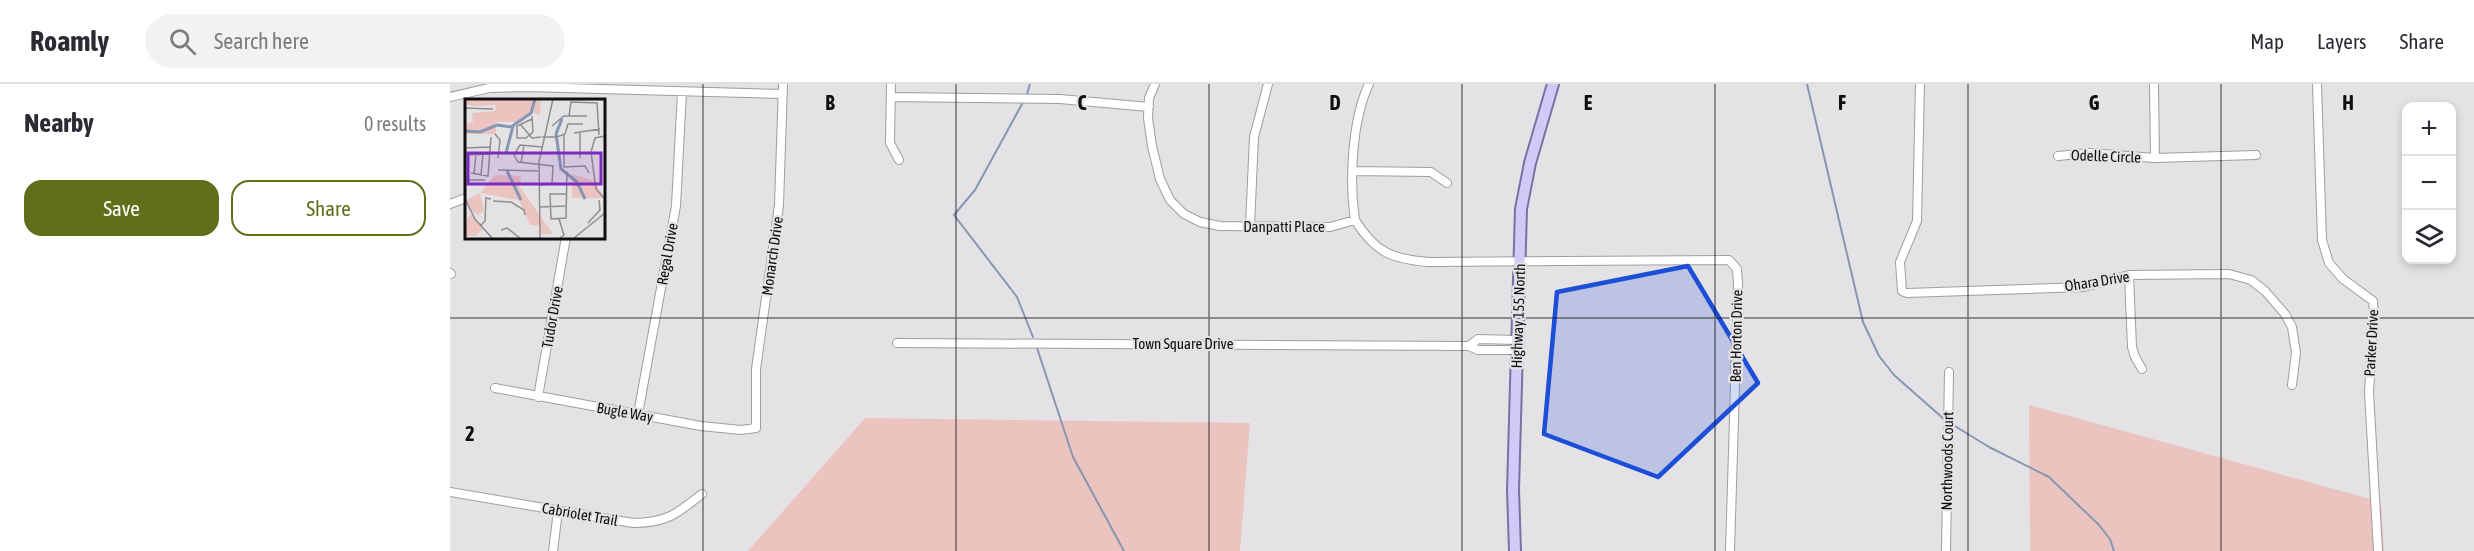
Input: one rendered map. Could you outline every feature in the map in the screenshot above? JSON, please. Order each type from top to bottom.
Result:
[{"type":"main road","name":"Highway 155 North","points":[[1515,551],[1513,490],[1521,262],[1520,225],[1526,178],[1552,84]]},
{"type":"street","name":"Monarch Drive","points":[[756,428],[756,369],[779,205],[783,84]]},
{"type":"street","points":[[891,84],[890,143],[899,160]]},
{"type":"street","name":"Danpatti Place","points":[[1155,84],[1149,98],[1152,146],[1160,179],[1170,200],[1184,214],[1200,222],[1220,226],[1330,227],[1354,219]]},
{"type":"street","points":[[1250,226],[1254,136],[1268,84]]},
{"type":"street","points":[[1369,84],[1356,124],[1352,200],[1354,219],[1365,236],[1384,253],[1404,260],[1521,262]]},
{"type":"street","name":"Ohara Drive","points":[[1920,84],[1917,221],[1900,262],[1902,291],[1907,293],[2084,286],[2129,275],[2229,274],[2251,280],[2265,291],[2285,314],[2292,327],[2296,353],[2292,386]]},
{"type":"street","points":[[2154,84],[2156,158]]},
{"type":"street","name":"Parker Drive","points":[[2317,84],[2322,240],[2329,263],[2343,279],[2373,302],[2369,392],[2378,551]]},
{"type":"street","points":[[450,98],[489,88],[783,94]]},
{"type":"street","points":[[575,90],[575,99]]},
{"type":"street","name":"Regal Drive","points":[[638,414],[676,206],[682,92]]},
{"type":"street","points":[[891,98],[1060,99],[1149,107]]},
{"type":"street","name":"Odelle Circle","points":[[2058,156],[2089,153],[2156,158],[2256,155]]},
{"type":"street","points":[[1353,171],[1431,172],[1448,183]]},
{"type":"street","points":[[450,204],[465,198]]},
{"type":"street","name":"Tudor Drive","points":[[538,397],[566,238]]},
{"type":"street","name":"Ben Horton Drive","points":[[1521,262],[1729,260],[1737,269],[1730,551]]},
{"type":"street","points":[[2129,275],[2132,347],[2142,369]]},
{"type":"street","name":"Town Square Drive","points":[[897,343],[1470,346],[1478,350],[1517,345]]},
{"type":"street","name":"Northwoods Court","points":[[1946,551],[1949,372]]},
{"type":"street","name":"Bugle Way","points":[[495,388],[701,426],[741,430],[756,428]]},
{"type":"street","name":"Cabriolet Trail","points":[[450,492],[633,523],[653,523],[673,517],[702,494]]},
{"type":"street","points":[[553,551],[553,536],[558,511]]},
{"type":"highlighted area","points":[[1688,266],[1758,383],[1658,477],[1544,434],[1557,292]]},
{"type":"shaded area","points":[[2029,405],[2381,502],[2384,551],[2030,551]]},
{"type":"shaded area","points":[[865,418],[1250,423],[1240,551],[748,551]]},
{"type":"waterway","points":[[1027,94],[1030,84]]},
{"type":"waterway","points":[[1807,84],[1863,322],[1879,356],[1894,375],[1945,420]]},
{"type":"waterway","points":[[1022,104],[975,190],[954,215],[1017,297],[1033,337]]},
{"type":"waterway","points":[[1037,348],[1073,457],[1124,551]]},
{"type":"waterway","points":[[1950,423],[1989,447],[2049,477],[2099,525],[2110,539],[2114,551]]}]
